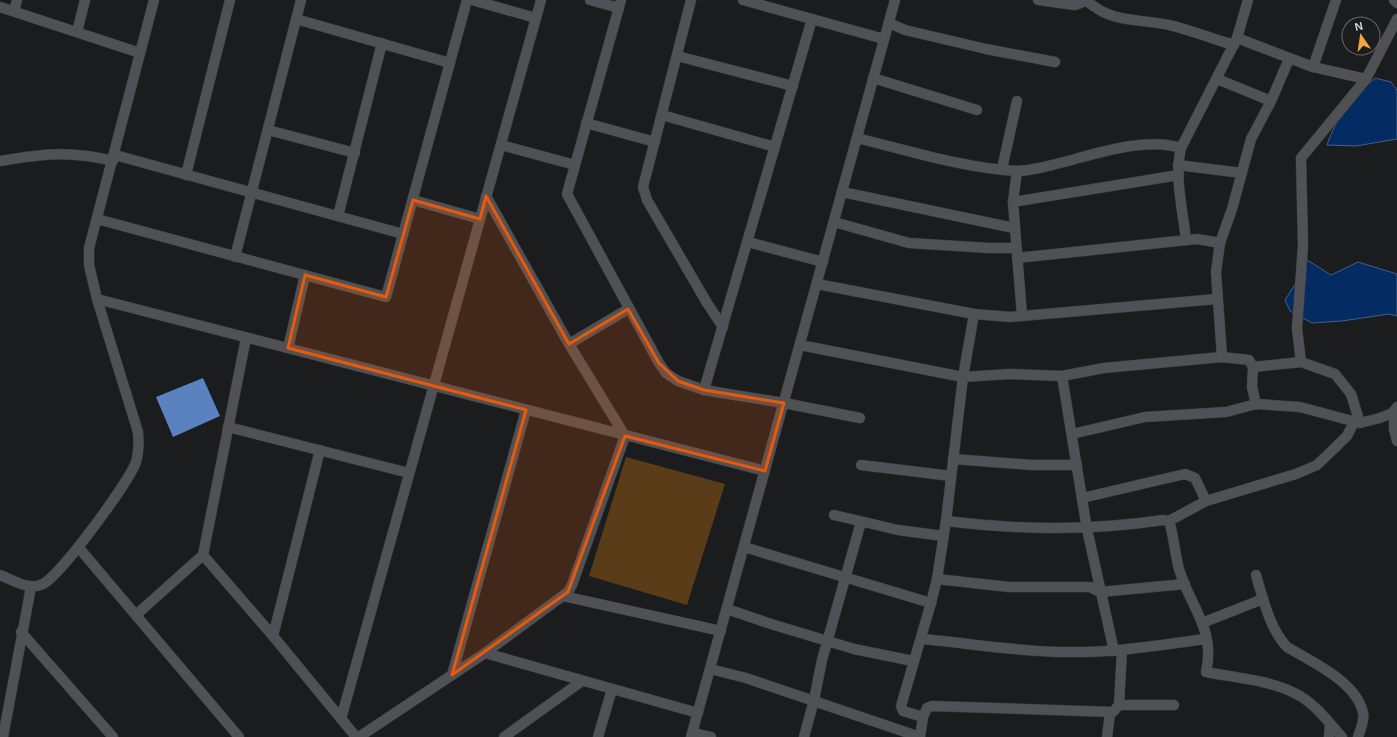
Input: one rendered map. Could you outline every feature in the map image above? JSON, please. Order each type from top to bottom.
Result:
[{"type":"street","points":[[14,11],[17,0]]},
{"type":"street","points":[[77,32],[85,0]]},
{"type":"street","points":[[0,575],[31,587],[44,584],[79,548],[128,476],[135,463],[139,447],[138,432],[97,299],[90,265],[89,248],[114,158],[154,0]]},
{"type":"street","points":[[186,174],[230,0]]},
{"type":"street","points":[[235,256],[301,0]]},
{"type":"street","points":[[97,219],[386,297],[467,0]]},
{"type":"street","points":[[472,0],[536,18]]},
{"type":"street","points":[[341,719],[541,0]]},
{"type":"street","points":[[590,0],[620,4],[567,194],[628,309],[666,373],[678,381],[704,390],[784,403],[860,418]]},
{"type":"street","points":[[691,0],[643,187],[647,200],[707,303],[723,327]]},
{"type":"street","points":[[742,0],[884,38]]},
{"type":"street","points":[[711,737],[692,735],[895,0]]},
{"type":"street","points":[[1038,0],[1076,5],[1087,0],[1098,10],[1110,16],[1169,25],[1236,42],[1313,67],[1366,79]]},
{"type":"street","points":[[1186,240],[1178,170],[1181,148],[1236,42],[1248,0]]},
{"type":"street","points":[[1313,67],[1336,0]]},
{"type":"street","points":[[1394,0],[1397,3]]},
{"type":"street","points":[[0,7],[140,53]]},
{"type":"street","points":[[296,19],[450,63]]},
{"type":"street","points":[[704,390],[812,19]]},
{"type":"street","points":[[1301,362],[1297,328],[1303,245],[1301,158],[1366,79],[1397,19]]},
{"type":"street","points":[[889,23],[904,30],[986,49],[1055,62]]},
{"type":"street","points":[[338,216],[382,44]]},
{"type":"street","points":[[677,56],[793,86]]},
{"type":"street","points":[[1222,357],[1217,299],[1216,263],[1220,242],[1232,209],[1251,138],[1271,101],[1289,58]]},
{"type":"street","points":[[873,78],[977,110]]},
{"type":"street","points":[[1216,80],[1271,101]]},
{"type":"street","points":[[1002,169],[1017,101]]},
{"type":"street","points":[[662,116],[775,147]]},
{"type":"street","points":[[586,123],[655,142]]},
{"type":"street","points":[[268,130],[355,153]]},
{"type":"street","points":[[857,138],[943,159],[1017,171],[1040,168],[1119,148],[1153,144],[1173,145],[1181,148]]},
{"type":"street","points":[[501,144],[575,165]]},
{"type":"street","points":[[0,161],[44,154],[68,153],[114,158],[186,174],[403,234]]},
{"type":"street","points":[[1013,202],[1178,170],[1242,173]]},
{"type":"street","points":[[1017,171],[1013,202],[1015,248],[1022,316]]},
{"type":"street","points":[[842,192],[1014,228]]},
{"type":"street","points":[[486,196],[569,344],[625,436]]},
{"type":"street","points":[[413,200],[480,219]]},
{"type":"street","points":[[834,222],[910,243],[988,248],[1015,248]]},
{"type":"street","points":[[1017,258],[1186,240],[1204,239],[1220,242]]},
{"type":"street","points":[[748,242],[823,262]]},
{"type":"street","points":[[288,348],[305,275]]},
{"type":"street","points":[[817,284],[974,314],[1022,316],[1217,299]]},
{"type":"street","points":[[97,299],[765,471]]},
{"type":"street","points":[[569,344],[628,309]]},
{"type":"street","points":[[923,717],[905,712],[901,707],[937,579],[946,521],[963,377],[974,314]]},
{"type":"street","points":[[136,615],[203,555],[246,338]]},
{"type":"street","points":[[800,345],[963,377],[1010,374],[1062,376],[1110,367],[1222,357],[1249,360],[1253,367],[1252,387],[1256,404]]},
{"type":"street","points":[[946,521],[1005,527],[1087,529],[1163,520],[1169,521],[1206,501],[1296,474],[1317,465],[1347,436],[1357,423],[1351,394],[1335,374],[1301,362],[1253,367]]},
{"type":"street","points":[[1062,376],[1087,529],[1100,592],[1118,650],[1119,705]]},
{"type":"street","points":[[1072,434],[1145,417],[1226,412],[1256,404],[1300,407],[1357,423],[1380,418],[1396,410]]},
{"type":"street","points":[[452,674],[526,410]]},
{"type":"street","points":[[1396,410],[1394,429],[1397,441]]},
{"type":"street","points":[[228,427],[409,473]]},
{"type":"street","points":[[203,555],[357,737],[485,654],[563,596],[572,585],[625,436]]},
{"type":"street","points":[[273,636],[320,450]]},
{"type":"street","points":[[953,459],[1077,465]]},
{"type":"street","points":[[861,465],[951,476]]},
{"type":"street","points":[[1082,498],[1185,474],[1196,478],[1206,501]]},
{"type":"street","points":[[834,516],[898,530],[943,536]]},
{"type":"street","points":[[1169,521],[1180,571],[1202,623],[1209,650],[1206,672],[1283,687],[1301,696],[1312,705],[1342,737]]},
{"type":"street","points":[[804,737],[814,700],[819,673],[847,578],[861,522]]},
{"type":"street","points":[[744,547],[931,603]]},
{"type":"street","points":[[79,548],[239,737]]},
{"type":"street","points":[[1256,575],[1263,599],[1276,631],[1284,644],[1342,680],[1355,696],[1364,713],[1358,737]]},
{"type":"street","points":[[937,579],[1009,587],[1090,587],[1100,592],[1185,584]]},
{"type":"street","points":[[12,737],[4,732],[21,632],[31,587]]},
{"type":"street","points":[[563,596],[721,631]]},
{"type":"street","points":[[1202,623],[1263,599]]},
{"type":"street","points":[[727,609],[771,624],[871,653],[913,661]]},
{"type":"street","points":[[21,632],[113,737]]},
{"type":"street","points":[[920,639],[1052,652],[1118,650],[1206,639]]},
{"type":"street","points":[[485,654],[698,713]]},
{"type":"street","points":[[710,669],[746,678],[814,700],[920,737],[923,717],[927,708],[932,706],[1110,713]]},
{"type":"street","points":[[504,737],[582,681]]},
{"type":"street","points":[[598,737],[612,689]]},
{"type":"street","points":[[1107,737],[1110,713],[1119,705],[1174,705]]},
{"type":"street","points":[[1329,737],[1330,724]]},
{"type":"highlighted area","points":[[486,196],[569,344],[628,309],[659,363],[678,381],[704,390],[784,403],[765,471],[625,436],[568,592],[452,675],[526,410],[288,348],[305,275],[386,297],[413,200],[480,219]]},
{"type":"shaded area","points":[[626,457],[725,484],[687,605],[589,576]]},
{"type":"water","points":[[1375,78],[1391,82],[1397,90],[1397,139],[1356,146],[1327,145],[1335,125],[1346,108],[1352,100]]},
{"type":"water","points":[[1304,258],[1331,275],[1358,262],[1397,274],[1397,316],[1389,314],[1342,321],[1312,323],[1290,311],[1285,300],[1297,281]]},
{"type":"building","points":[[203,378],[220,416],[173,437],[156,397]]}]
